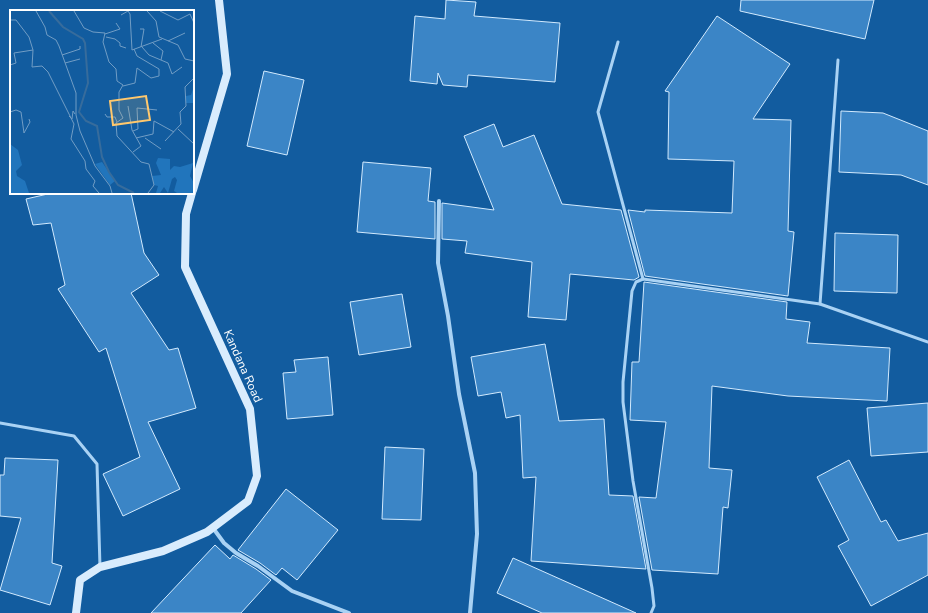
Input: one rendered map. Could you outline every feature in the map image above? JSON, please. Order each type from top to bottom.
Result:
[{"type":"street","points":[[194,187],[227,74],[219,0]]},
{"type":"street","name":"Kandana Road","points":[[76,613],[80,580],[100,567],[163,551],[207,532],[248,501],[257,476],[250,410],[185,267],[186,214],[192,194]]},
{"type":"street","points":[[440,201],[438,263],[448,316],[459,394],[475,473],[478,534],[470,613]]},
{"type":"street","points":[[213,528],[224,543],[236,553],[258,566],[292,591],[349,613]]},
{"type":"lane","points":[[618,42],[598,112],[643,279]]},
{"type":"lane","points":[[820,304],[838,60]]},
{"type":"lane","points":[[651,613],[654,606],[652,588],[633,481],[623,402],[623,382],[632,291],[636,282],[643,279],[820,304],[928,342]]},
{"type":"lane","points":[[0,423],[74,436],[97,464],[100,567]]},
{"type":"building","points":[[446,0],[476,2],[474,16],[560,23],[555,82],[468,75],[467,87],[443,85],[438,73],[437,84],[410,81],[415,16],[445,19]]},
{"type":"building","points":[[741,0],[874,0],[865,39],[740,11]]},
{"type":"building","points":[[717,16],[790,64],[753,119],[791,120],[788,231],[794,232],[788,296],[645,276],[628,210],[645,212],[645,210],[732,213],[734,161],[668,159],[669,92],[665,91]]},
{"type":"building","points":[[264,71],[304,80],[287,155],[247,146]]},
{"type":"building","points":[[841,111],[883,113],[928,131],[928,185],[901,175],[839,172]]},
{"type":"building","points":[[494,124],[503,147],[534,135],[562,204],[621,210],[639,277],[634,280],[570,274],[566,320],[528,317],[532,262],[465,253],[467,241],[442,239],[442,203],[494,210],[464,136]]},
{"type":"building","points":[[363,162],[431,168],[428,201],[435,202],[435,239],[357,232]]},
{"type":"building","points":[[48,194],[131,194],[144,253],[159,275],[131,293],[169,350],[178,348],[196,408],[148,422],[180,489],[123,516],[103,474],[140,457],[106,348],[99,352],[58,289],[65,285],[51,223],[33,225],[26,199]]},
{"type":"building","points":[[835,233],[898,235],[897,293],[834,291]]},
{"type":"building","points":[[644,282],[787,302],[786,319],[810,322],[807,343],[890,348],[887,401],[788,396],[712,386],[709,468],[732,470],[728,508],[723,507],[718,574],[652,570],[639,497],[656,498],[666,422],[630,420],[632,362],[639,362]]},
{"type":"building","points":[[402,294],[411,347],[359,355],[350,302]]},
{"type":"building","points":[[545,344],[559,421],[604,419],[609,495],[633,496],[646,569],[531,561],[536,477],[523,478],[520,415],[506,418],[501,392],[478,396],[471,357]]},
{"type":"building","points":[[328,357],[333,415],[287,419],[283,373],[296,372],[294,360]]},
{"type":"building","points":[[928,403],[928,452],[871,456],[867,408]]},
{"type":"building","points":[[385,447],[424,449],[421,520],[382,519]]},
{"type":"building","points":[[5,458],[58,460],[52,563],[62,566],[50,605],[0,590],[21,518],[0,516],[0,475],[4,475]]},
{"type":"building","points":[[849,460],[881,522],[886,520],[898,541],[928,533],[928,575],[871,606],[838,546],[849,540],[817,477]]},
{"type":"building","points":[[286,489],[338,530],[297,580],[282,568],[276,575],[260,563],[238,550]]},
{"type":"building","points":[[215,545],[230,559],[233,555],[271,580],[241,613],[151,613]]},
{"type":"building","points":[[513,558],[636,613],[542,613],[497,593]]}]
